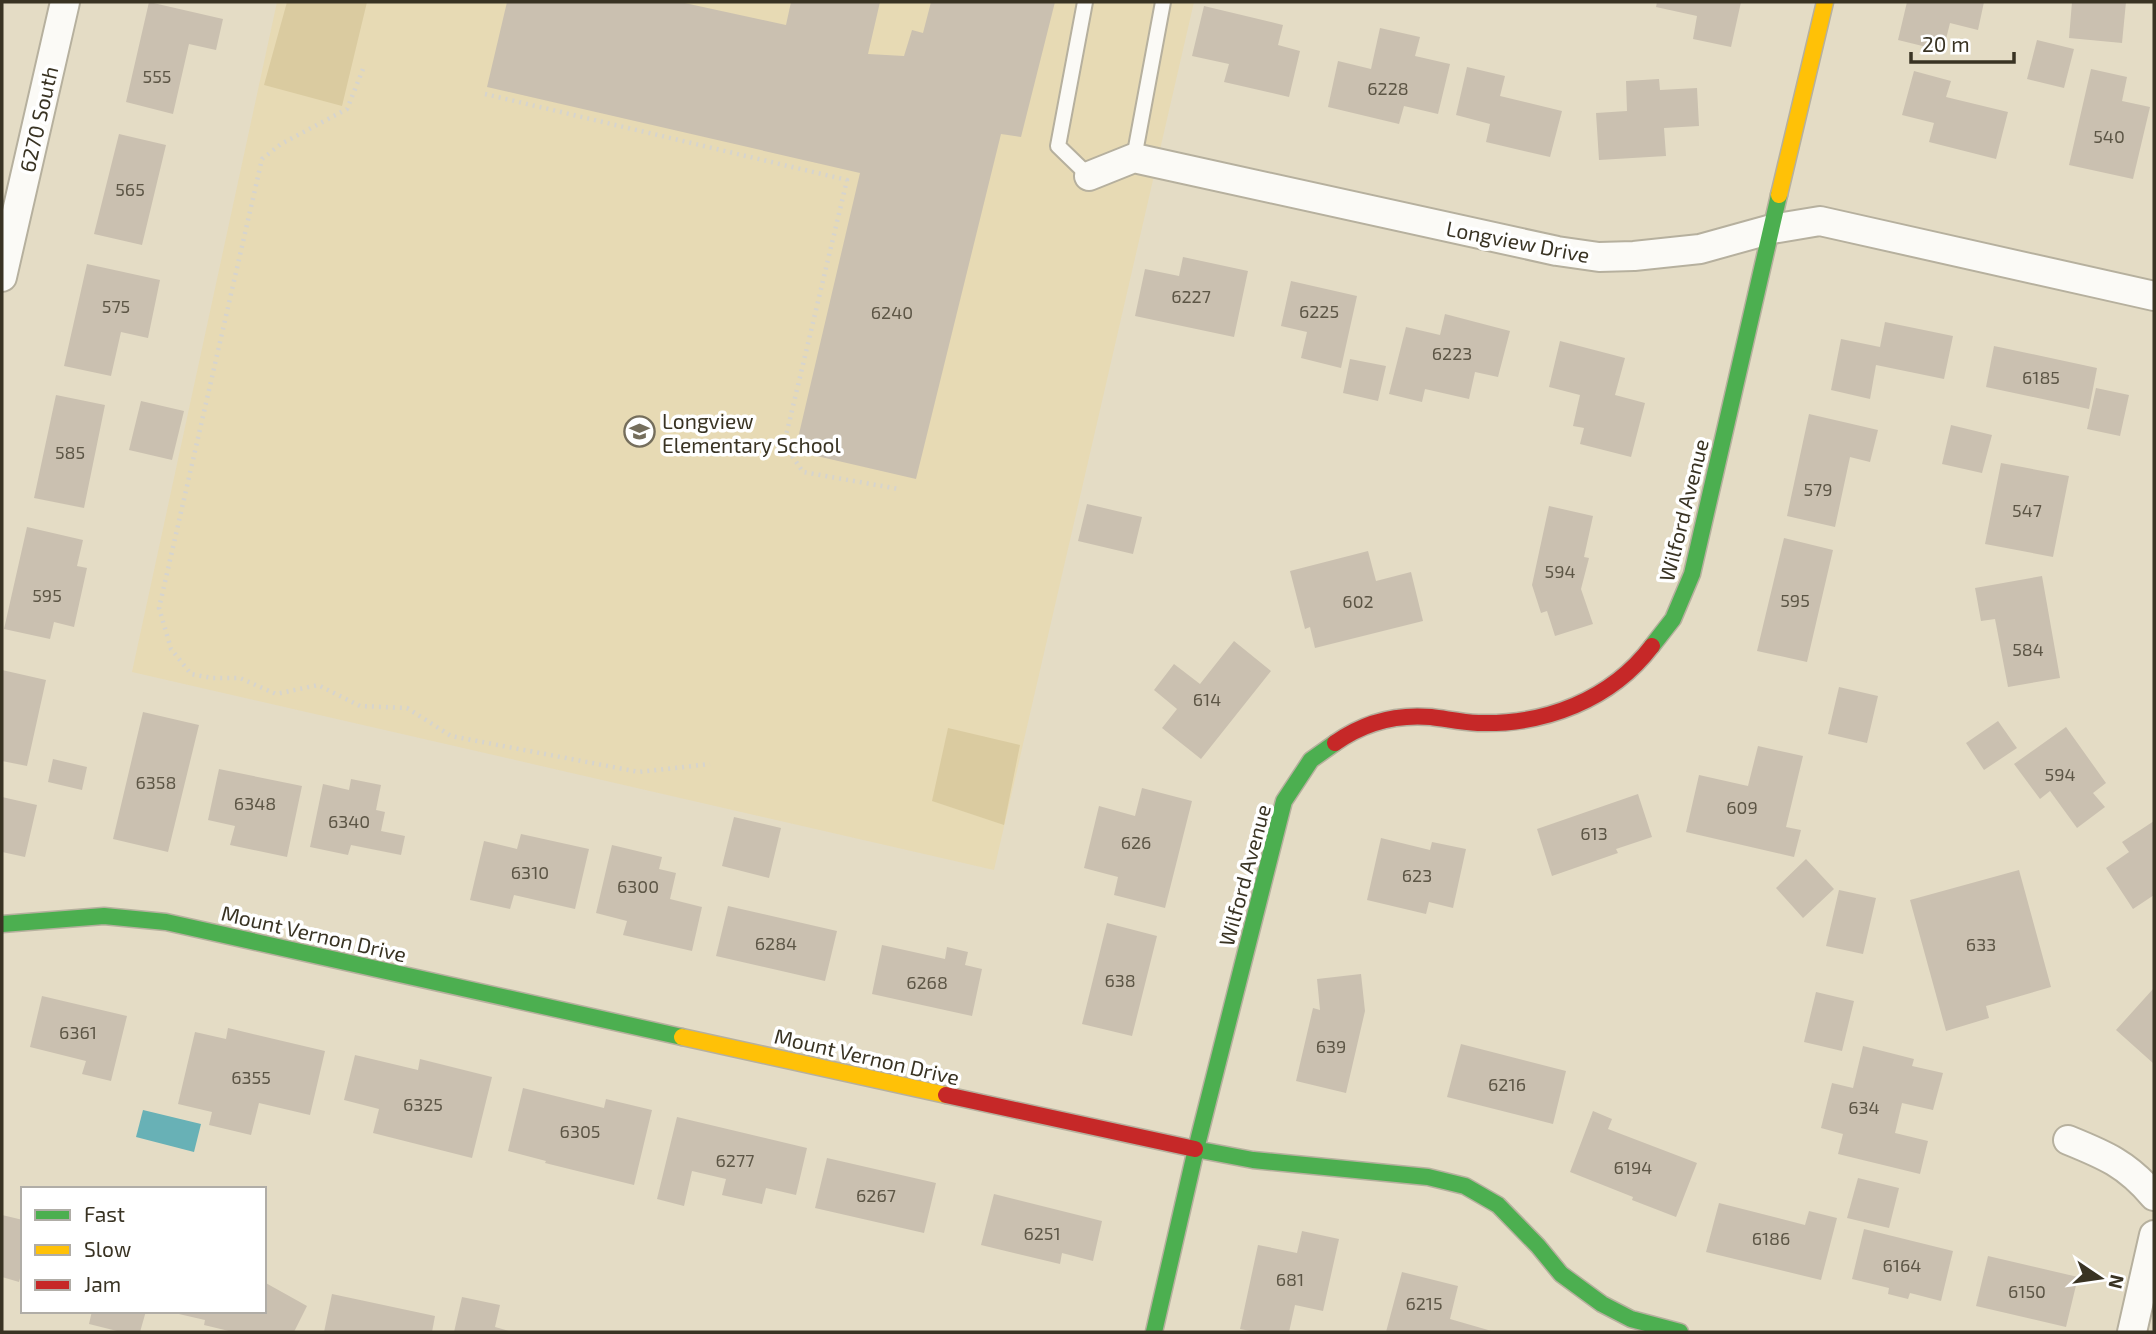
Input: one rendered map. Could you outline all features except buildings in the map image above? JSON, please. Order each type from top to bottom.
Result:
[{"type":"street","name":"6270 South","points":[[2,277],[65,2]]},
{"type":"street","name":"Wilford Avenue","points":[[1154,1332],[1196,1149],[1284,801],[1311,761],[1349,733],[1390,718],[1428,717],[1476,723],[1517,723],[1565,710],[1610,688],[1642,660],[1673,620],[1692,573],[1825,2]]},
{"type":"street","points":[[1089,176],[1134,158]]},
{"type":"street","name":"Longview Drive","points":[[1134,158],[1544,248],[1599,257],[1700,249],[1772,229],[1820,221],[2154,296]]},
{"type":"street","name":"Mount Vernon Drive","points":[[2,924],[104,916],[166,922],[1196,1149],[1253,1160],[1428,1177],[1465,1186],[1498,1205],[1538,1245],[1561,1274],[1602,1304],[1630,1319],[1680,1332]]},
{"type":"street","points":[[2068,1140],[2111,1157],[2138,1178],[2154,1196]]},
{"type":"street","points":[[2132,1332],[2154,1235]]},
{"type":"lane","points":[[1084,2],[1058,146],[1089,176]]},
{"type":"lane","points":[[1134,158],[1163,2]]},
{"type":"path","points":[[363,69],[347,109],[281,144],[262,159],[159,608],[171,649],[191,674],[212,678],[240,678],[276,694],[318,685],[360,705],[407,708],[451,736],[639,772],[710,764]]},
{"type":"path","points":[[485,94],[847,180],[784,443],[803,472],[899,489]]},
{"type":"shaded area","name":"Longview Elementary School","points":[[277,2],[1194,2],[994,870],[132,672]]},
{"type":"shaded area","points":[[287,2],[367,2],[342,106],[264,85]]},
{"type":"shaded area","points":[[948,728],[1020,745],[1004,825],[932,801]]},
{"type":"water","points":[[143,1110],[201,1124],[194,1152],[136,1137]]},
{"type":"traffic: fast","points":[[1652,646],[1673,619],[1692,574],[1779,195]]},
{"type":"traffic: fast","points":[[1154,1332],[1196,1149],[1284,801],[1311,760],[1335,743]]},
{"type":"traffic: fast","points":[[2,924],[104,916],[166,922],[682,1037]]},
{"type":"traffic: fast","points":[[1195,1149],[1253,1160],[1428,1177],[1465,1186],[1498,1205],[1561,1274],[1602,1304],[1631,1319],[1680,1332]]},
{"type":"traffic: slow","points":[[1779,195],[1825,2]]},
{"type":"traffic: slow","points":[[682,1037],[946,1095]]},
{"type":"traffic: jam","points":[[1335,743],[1368,725],[1405,717],[1431,717],[1478,723],[1552,714],[1597,695],[1636,665],[1652,646]]},
{"type":"traffic: jam","points":[[946,1095],[1195,1149]]},
{"type":"place","name":"Longview Elementary School","points":[[639,432]]}]
